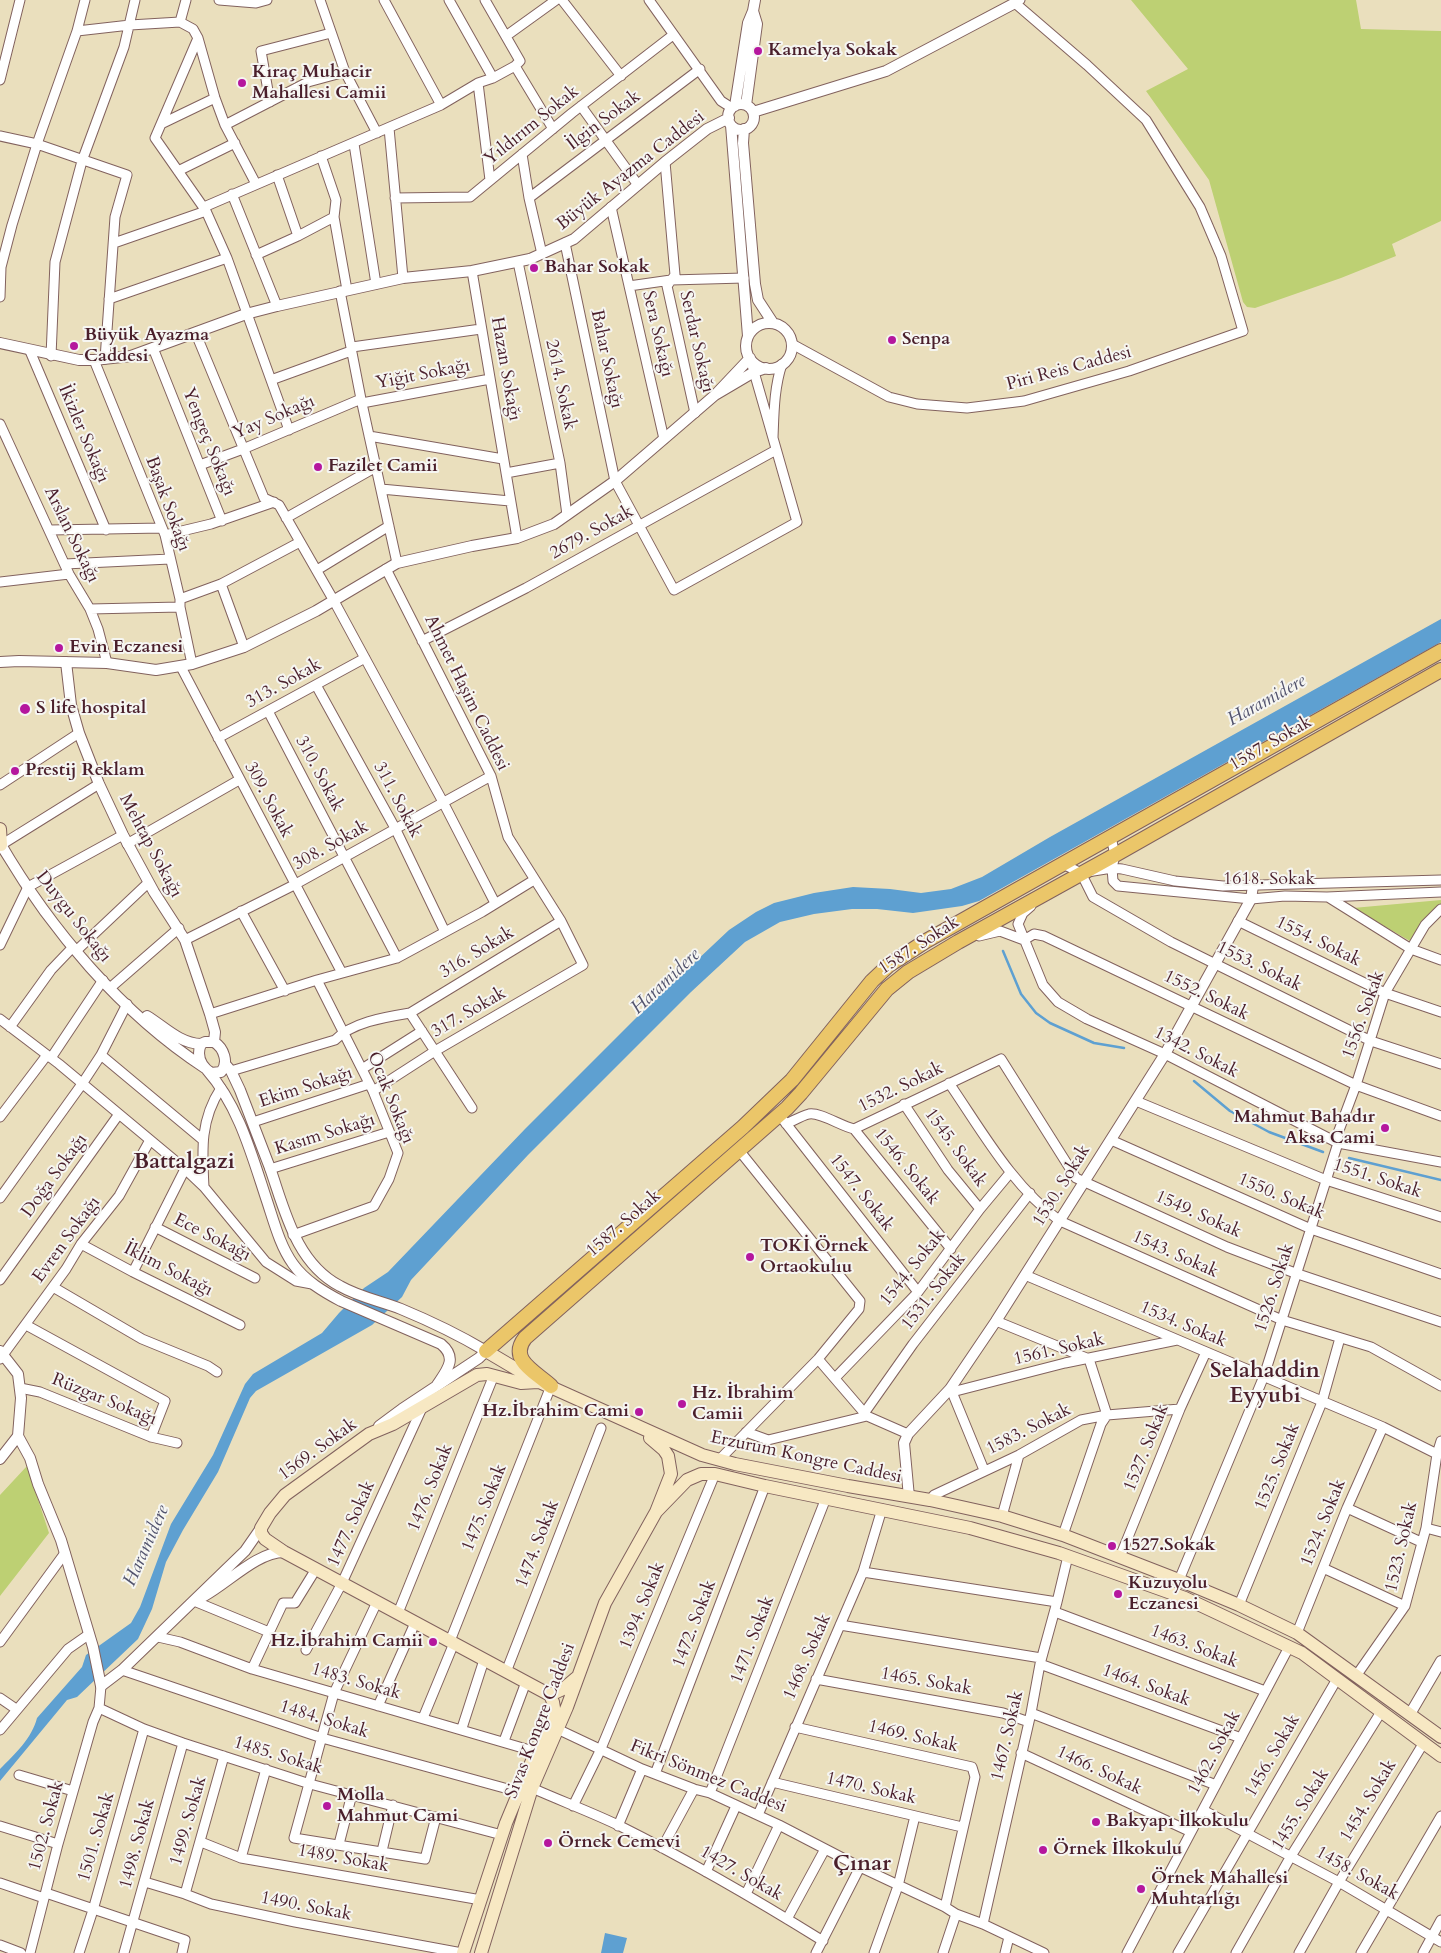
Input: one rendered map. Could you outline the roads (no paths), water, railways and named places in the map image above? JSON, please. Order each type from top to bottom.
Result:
[{"type":"main road","name":"1587. Sokak","points":[[486,1352],[743,1127],[792,1080],[872,981],[889,965],[926,941],[1441,651]]},
{"type":"main road","name":"1587. Sokak","points":[[544,1384],[522,1361],[519,1348],[525,1338],[738,1149],[782,1119],[887,988],[908,972],[958,942],[1081,873],[1113,862],[1441,670]]},
{"type":"main road","points":[[0,829],[1,847]]},
{"type":"main road","name":"Erzurum Kongre Caddesi","points":[[486,1352],[544,1384],[692,1452],[718,1460],[930,1500],[1002,1516],[1063,1535],[1179,1580],[1239,1605],[1297,1633],[1441,1737]]},
{"type":"main road","points":[[369,1434],[393,1424],[478,1375],[494,1376],[512,1382],[544,1384]]},
{"type":"main road","name":"Sivas Kongre Caddesi","points":[[463,1953],[502,1835],[519,1792],[541,1753],[578,1676],[605,1603],[656,1512],[671,1474],[668,1456],[658,1444],[634,1426]]},
{"type":"main road","name":"1569. Sokak","points":[[261,1528],[270,1512],[285,1495],[369,1434]]},
{"type":"main road","name":"Sivas Kongre Caddesi","points":[[656,1512],[687,1480],[701,1474],[715,1474]]},
{"type":"main road","name":"Erzurum Kongre Caddesi","points":[[715,1474],[970,1528],[1063,1554],[1184,1598],[1302,1654],[1441,1756]]},
{"type":"main road","points":[[261,1528],[261,1533],[265,1539],[284,1552],[550,1695],[563,1689],[578,1676]]},
{"type":"main road","name":"Sivas Kongre Caddesi","points":[[550,1695],[554,1708],[553,1727]]},
{"type":"main road","name":"Sivas Kongre Caddesi","points":[[482,1953],[541,1753]]},
{"type":"street","points":[[0,80],[5,42],[20,0]]},
{"type":"street","points":[[0,297],[1,267],[12,224],[37,144],[77,32],[85,0]]},
{"type":"street","points":[[51,356],[55,262],[82,161],[124,47],[135,0]]},
{"type":"street","points":[[180,22],[186,0]]},
{"type":"street","points":[[220,0],[256,3],[267,0]]},
{"type":"street","points":[[320,0],[345,72],[377,133]]},
{"type":"street","points":[[384,0],[441,106]]},
{"type":"street","points":[[449,0],[493,78]]},
{"type":"street","points":[[114,243],[205,209],[232,194],[441,106],[478,83],[493,78],[515,66],[520,61],[485,0]]},
{"type":"street","points":[[506,36],[556,0]]},
{"type":"street","points":[[562,0],[621,76]]},
{"type":"street","points":[[649,0],[721,101],[738,112],[753,123],[744,129],[737,129],[738,112],[748,23],[753,4]]},
{"type":"street","name":"Büyük Ayazma Caddesi","points":[[0,343],[51,356],[79,360],[130,356],[196,334],[246,314],[277,306],[402,278],[472,271],[530,259],[574,238],[707,129],[738,112],[886,71],[1018,2]]},
{"type":"street","name":"Piri Reis Caddesi","points":[[792,344],[889,396],[917,404],[967,408],[1024,401],[1129,371],[1243,331],[1221,256],[1200,207],[1146,120],[1018,2]]},
{"type":"street","points":[[77,32],[130,25],[180,22],[193,29],[198,38],[215,98],[225,125],[256,184]]},
{"type":"street","points":[[270,102],[261,51],[331,33]]},
{"type":"street","name":"Yıldırım Sokak","points":[[395,198],[470,197],[553,128],[673,35]]},
{"type":"street","points":[[198,38],[155,138],[205,209],[227,258],[289,430]]},
{"type":"street","points":[[515,66],[553,128]]},
{"type":"street","name":"İlgin Sokak","points":[[529,198],[700,69]]},
{"type":"street","points":[[225,125],[308,82],[345,72]]},
{"type":"street","points":[[478,83],[490,180]]},
{"type":"street","points":[[161,124],[215,98]]},
{"type":"street","points":[[581,106],[638,185]]},
{"type":"street","points":[[738,112],[748,336],[747,351],[776,450]]},
{"type":"street","points":[[389,128],[402,278]]},
{"type":"street","points":[[715,395],[754,372],[766,368],[776,368],[788,359],[792,344],[786,330],[773,323],[758,300],[743,143],[744,129]]},
{"type":"street","points":[[0,136],[37,144],[127,175],[116,217],[105,359]]},
{"type":"street","points":[[178,171],[235,144]]},
{"type":"street","points":[[354,144],[376,284]]},
{"type":"street","points":[[522,154],[529,198],[542,254]]},
{"type":"street","points":[[321,156],[336,200],[334,217],[352,349],[361,401],[397,563]]},
{"type":"street","name":"Serdar Sokağı","points":[[665,162],[675,275],[667,286],[695,413]]},
{"type":"street","points":[[276,175],[298,236]]},
{"type":"street","points":[[232,194],[277,306]]},
{"type":"street","name":"Sera Sokağı","points":[[611,207],[664,439]]},
{"type":"street","points":[[256,254],[298,236],[334,217]]},
{"type":"street","name":"Bahar Sokağı","points":[[565,243],[615,481],[674,590],[797,522],[776,450]]},
{"type":"street","points":[[109,299],[227,258]]},
{"type":"street","name":"2614. Sokak","points":[[518,262],[560,463],[567,515]]},
{"type":"street","name":"Hazan Sokağı","points":[[472,271],[517,538]]},
{"type":"street","points":[[629,286],[671,280],[744,278]]},
{"type":"street","points":[[748,336],[758,326],[773,323]]},
{"type":"street","points":[[271,380],[352,349],[482,329]]},
{"type":"street","points":[[196,334],[264,498],[278,504],[317,570],[443,802],[495,903]]},
{"type":"street","name":"Yengeç Sokağı","points":[[153,348],[222,520]]},
{"type":"street","name":"İkizler Sokağı","points":[[30,351],[106,530]]},
{"type":"street","points":[[750,358],[754,363],[766,368]]},
{"type":"street","points":[[0,662],[107,663],[156,670],[181,667],[244,648],[334,600],[397,563],[517,538],[554,524],[615,481],[715,395],[750,358]]},
{"type":"street","name":"Başak Sokağı","points":[[94,360],[164,532],[192,664]]},
{"type":"street","points":[[773,438],[776,393],[782,364]]},
{"type":"street","name":"Yiğit Sokağı","points":[[361,401],[490,379]]},
{"type":"street","name":"Yay Sokağı","points":[[200,465],[361,401]]},
{"type":"street","name":"Arslan Sokağı","points":[[0,424],[4,444],[50,530],[69,574],[90,609],[107,663]]},
{"type":"street","points":[[369,436],[503,459]]},
{"type":"street","name":"2679. Sokak","points":[[422,640],[526,588],[776,450]]},
{"type":"street","points":[[506,473],[560,463]]},
{"type":"street","points":[[286,518],[376,467]]},
{"type":"street","points":[[381,489],[510,501]]},
{"type":"street","points":[[50,530],[164,532],[222,520],[274,502]]},
{"type":"street","points":[[317,570],[389,526]]},
{"type":"street","points":[[90,609],[180,603],[221,584],[300,542]]},
{"type":"street","points":[[65,564],[170,559]]},
{"type":"street","name":"Ahmet Haşim Caddesi","points":[[386,569],[490,776],[508,837],[561,920],[583,965]]},
{"type":"street","points":[[0,582],[69,574]]},
{"type":"street","points":[[221,584],[244,648]]},
{"type":"street","name":"313. Sokak","points":[[218,738],[365,658]]},
{"type":"street","name":"Mehtap Sokağı","points":[[66,662],[71,705],[79,733],[99,784],[125,839],[148,883],[184,940],[210,1014],[215,1032],[214,1042]]},
{"type":"street","name":"309. Sokak","points":[[181,667],[294,885],[342,973]]},
{"type":"street","name":"311. Sokak","points":[[316,685],[395,828],[445,932]]},
{"type":"street","name":"310. Sokak","points":[[268,711],[397,958]]},
{"type":"street","points":[[0,785],[79,733]]},
{"type":"street","name":"308. Sokak","points":[[184,940],[294,885],[490,776]]},
{"type":"street","points":[[0,945],[28,887],[239,780]]},
{"type":"street","points":[[1,847],[99,784]]},
{"type":"street","name":"1618. Sokak","points":[[1111,837],[1113,881],[1118,886],[1251,899],[1285,896],[1328,897],[1441,892]]},
{"type":"street","name":"Duygu Sokağı","points":[[1,847],[28,887],[75,949],[127,1004]]},
{"type":"street","name":"1618. Sokak","points":[[1113,862],[1122,869],[1175,881],[1222,886],[1441,880]]},
{"type":"street","points":[[1063,864],[1081,873]]},
{"type":"street","name":"1553. Sokak","points":[[1081,873],[1093,897],[1171,942],[1371,1041],[1441,1064]]},
{"type":"street","points":[[210,1014],[317,980],[397,958],[534,880]]},
{"type":"street","points":[[148,883],[51,970],[4,1025],[49,1056],[185,1169],[204,1187],[266,1262],[296,1281],[312,1284]]},
{"type":"street","name":"1530. Sokak","points":[[908,1434],[951,1391],[1136,1102],[1165,1054],[1251,899],[1252,886]]},
{"type":"street","name":"1342. Sokak","points":[[1041,896],[1024,913],[1018,924],[1043,986],[1058,1002],[1087,1018],[1165,1054],[1338,1143],[1441,1162]]},
{"type":"street","points":[[1328,897],[1411,948],[1441,960]]},
{"type":"street","name":"1556. Sokak","points":[[1338,1143],[1338,1133],[1371,1041],[1385,993],[1425,925],[1441,909]]},
{"type":"street","points":[[241,910],[285,991]]},
{"type":"street","name":"316. Sokak","points":[[410,1013],[561,920]]},
{"type":"street","name":"1554. Sokak","points":[[1238,921],[1385,993],[1441,1012]]},
{"type":"street","points":[[110,988],[178,928]]},
{"type":"street","name":"1552. Sokak","points":[[958,942],[990,932],[1000,931],[1024,940],[1034,934],[1044,936],[1356,1085],[1441,1116]]},
{"type":"street","name":"317. Sokak","points":[[371,1087],[583,965]]},
{"type":"street","points":[[0,1117],[49,1056],[103,980]]},
{"type":"street","name":"Ocak Sokağı","points":[[293,1235],[374,1206],[389,1179],[398,1154],[371,1087],[317,980]]},
{"type":"street","points":[[127,1004],[174,1046],[211,1073],[221,1072],[228,1068],[335,1040],[343,1032],[385,1017],[410,1013],[472,1108]]},
{"type":"street","points":[[127,1004],[185,1041],[201,1044],[214,1042],[221,1048],[228,1068]]},
{"type":"street","points":[[0,1198],[101,1055],[127,1004]]},
{"type":"street","points":[[362,1069],[422,1031]]},
{"type":"street","points":[[201,1044],[198,1056],[222,1088],[243,1134],[285,1249],[293,1264],[312,1284],[341,1301],[441,1344],[447,1349],[450,1358],[449,1366],[434,1390]]},
{"type":"street","points":[[101,1055],[203,1140]]},
{"type":"street","name":"1532. Sokak","points":[[782,1119],[816,1114],[843,1127],[854,1129],[1001,1059]]},
{"type":"street","name":"1549. Sokak","points":[[1001,1059],[1076,1178],[1227,1247],[1295,1273],[1441,1322]]},
{"type":"street","name":"Erzurum Kongre Caddesi","points":[[228,1068],[253,1122],[293,1235],[311,1261],[328,1279],[339,1286],[408,1312],[465,1338],[486,1352]]},
{"type":"street","name":"1543. Sokak","points":[[949,1083],[1010,1173],[1049,1213],[1060,1221],[1282,1320],[1371,1347],[1441,1386]]},
{"type":"street","name":"Ekim Sokağı","points":[[253,1122],[371,1087]]},
{"type":"street","points":[[204,1187],[203,1140],[208,1112],[222,1088]]},
{"type":"street","name":"1551. Sokak","points":[[1136,1102],[1326,1180],[1441,1217]]},
{"type":"street","name":"1545. Sokak","points":[[904,1104],[948,1170],[980,1209]]},
{"type":"street","name":"Doğa Sokağı","points":[[0,1280],[119,1114]]},
{"type":"street","name":"1547. Sokak","points":[[782,1119],[918,1292]]},
{"type":"street","name":"1546. Sokak","points":[[854,1129],[952,1248]]},
{"type":"street","name":"Kasım Sokağı","points":[[270,1169],[389,1132]]},
{"type":"street","name":"Evren Sokağı","points":[[1,1355],[26,1325],[81,1244],[119,1196],[150,1140]]},
{"type":"street","name":"1550. Sokak","points":[[1111,1140],[1311,1229],[1441,1274]]},
{"type":"street","name":"1526. Sokak","points":[[1179,1580],[1264,1376],[1295,1273],[1338,1143]]},
{"type":"street","points":[[718,1460],[818,1359],[860,1309],[860,1301],[738,1149]]},
{"type":"street","points":[[133,1272],[185,1169]]},
{"type":"street","name":"1544. Sokak","points":[[835,1378],[918,1292],[980,1209],[1010,1173]]},
{"type":"street","name":"1531. Sokak","points":[[866,1414],[913,1344],[1030,1193]]},
{"type":"street","name":"Ece Sokağı","points":[[156,1227],[255,1278]]},
{"type":"street","name":"İklim Sokağı","points":[[81,1244],[133,1272],[240,1324]]},
{"type":"street","name":"1534. Sokak","points":[[1025,1275],[1383,1427],[1437,1454]]},
{"type":"street","points":[[53,1287],[142,1339],[218,1372]]},
{"type":"street","points":[[996,1320],[1089,1359],[1107,1415],[1101,1424],[1063,1535],[1063,1554]]},
{"type":"street","points":[[26,1325],[165,1401],[151,1438]]},
{"type":"street","name":"1525. Sokak","points":[[1239,1605],[1322,1402],[1340,1338]]},
{"type":"street","name":"1561. Sokak","points":[[951,1391],[1178,1340]]},
{"type":"street","name":"1569. Sokak","points":[[369,1434],[402,1409],[434,1390],[486,1352]]},
{"type":"street","name":"1527. Sokak","points":[[1120,1557],[1180,1409],[1206,1352]]},
{"type":"street","points":[[1,1355],[18,1374],[21,1398],[18,1436],[30,1458],[65,1553],[93,1647],[101,1682],[98,1708]]},
{"type":"street","points":[[818,1359],[866,1414],[908,1434],[904,1443],[909,1497]]},
{"type":"street","name":"1476. Sokak","points":[[398,1613],[494,1376]]},
{"type":"street","name":"1475. Sokak","points":[[423,1718],[544,1384]]},
{"type":"street","name":"Rüzgar Sokağı","points":[[20,1388],[40,1392],[151,1438],[177,1443]]},
{"type":"street","points":[[951,1391],[984,1470]]},
{"type":"street","name":"1477. Sokak","points":[[306,1650],[342,1583],[422,1408]]},
{"type":"street","name":"1583. Sokak","points":[[930,1500],[934,1495],[984,1470],[1019,1456],[1081,1420],[1107,1415],[1180,1409]]},
{"type":"street","points":[[746,1432],[768,1440],[866,1414]]},
{"type":"street","name":"1524. Sokak","points":[[1297,1633],[1347,1508],[1383,1427]]},
{"type":"street","name":"1474. Sokak","points":[[506,1672],[601,1428]]},
{"type":"street","points":[[0,1459],[18,1436]]},
{"type":"street","name":"1523. Sokak","points":[[1356,1676],[1404,1606],[1426,1528],[1437,1454],[1441,1441]]},
{"type":"street","points":[[1002,1516],[1019,1456]]},
{"type":"street","name":"1394. Sokak","points":[[573,1806],[600,1751],[715,1474]]},
{"type":"street","name":"1472. Sokak","points":[[655,1774],[765,1486]]},
{"type":"street","name":"1471. Sokak","points":[[710,1793],[826,1498]]},
{"type":"street","points":[[1347,1508],[1421,1542]]},
{"type":"street","name":"1468. Sokak","points":[[758,1815],[863,1572],[882,1509]]},
{"type":"street","name":"1569. Sokak","points":[[101,1682],[122,1670],[158,1637],[245,1551],[261,1528]]},
{"type":"street","points":[[1426,1528],[1441,1532]]},
{"type":"street","name":"1569. Sokak","points":[[194,1601],[218,1588],[267,1554],[284,1552]]},
{"type":"street","points":[[0,1642],[65,1553]]},
{"type":"street","name":"1467. Sokak","points":[[983,1924],[1041,1661],[1055,1612],[1063,1554]]},
{"type":"street","points":[[1323,1568],[1404,1606]]},
{"type":"street","points":[[252,1669],[283,1603],[295,1603],[316,1569]]},
{"type":"street","points":[[863,1572],[1057,1602]]},
{"type":"street","points":[[194,1601],[269,1632]]},
{"type":"street","points":[[377,1602],[334,1693],[294,1838],[425,1859],[436,1817]]},
{"type":"street","name":"1463. Sokak","points":[[1055,1612],[1266,1691]]},
{"type":"street","points":[[378,1706],[415,1623]]},
{"type":"street","name":"1464. Sokak","points":[[840,1625],[1041,1661],[1241,1738]]},
{"type":"street","points":[[0,1730],[68,1649],[78,1640],[88,1635]]},
{"type":"street","name":"1483. Sokak","points":[[158,1637],[180,1642],[252,1669],[378,1706],[462,1728],[541,1753]]},
{"type":"street","name":"1462. Sokak","points":[[1127,1953],[1289,1647]]},
{"type":"street","points":[[462,1728],[484,1660]]},
{"type":"street","points":[[1410,1714],[1441,1661]]},
{"type":"street","name":"1484. Sokak","points":[[122,1670],[322,1738],[519,1792]]},
{"type":"street","name":"1465. Sokak","points":[[816,1679],[1030,1717],[1216,1786]]},
{"type":"street","name":"1456. Sokak","points":[[1178,1953],[1337,1680]]},
{"type":"street","points":[[504,1741],[526,1682]]},
{"type":"street","points":[[0,1698],[16,1709]]},
{"type":"street","name":"1485. Sokak","points":[[98,1708],[183,1744],[310,1784],[502,1835]]},
{"type":"street","name":"1502. Sokak","points":[[30,1953],[58,1844],[98,1708]]},
{"type":"street","name":"1455. Sokak","points":[[1236,1953],[1291,1856],[1382,1712]]},
{"type":"street","name":"Fikri Sönmez Caddesi","points":[[553,1727],[642,1770],[710,1793],[779,1824],[898,1886],[1044,1953]]},
{"type":"street","name":"1469. Sokak","points":[[795,1727],[972,1768],[975,1777],[945,1907]]},
{"type":"street","name":"1501. Sokak","points":[[79,1953],[144,1729]]},
{"type":"street","name":"1498. Sokak","points":[[124,1953],[183,1744]]},
{"type":"street","name":"1454. Sokak","points":[[1299,1953],[1339,1882],[1423,1744]]},
{"type":"street","name":"1466. Sokak","points":[[1021,1753],[1192,1832]]},
{"type":"street","name":"1499. Sokak","points":[[185,1894],[224,1756]]},
{"type":"street","points":[[241,1858],[266,1769]]},
{"type":"street","points":[[618,1826],[642,1770]]},
{"type":"street","points":[[19,1775],[73,1791]]},
{"type":"street","name":"1470. Sokak","points":[[772,1782],[962,1827]]},
{"type":"street","name":"1427. Sokak","points":[[532,1788],[618,1826],[662,1848],[746,1894],[823,1941]]},
{"type":"street","points":[[662,1848],[694,1789]]},
{"type":"street","points":[[339,1844],[352,1794]]},
{"type":"street","points":[[382,1851],[393,1805]]},
{"type":"street","points":[[706,1872],[736,1806]]},
{"type":"street","name":"1458. Sokak","points":[[1203,1810],[1339,1882],[1441,1942]]},
{"type":"street","points":[[874,1953],[898,1886],[914,1816]]},
{"type":"street","points":[[1361,1953],[1441,1816]]},
{"type":"street","points":[[746,1894],[779,1824]]},
{"type":"street","points":[[0,1826],[58,1844]]},
{"type":"street","name":"1489. Sokak","points":[[201,1842],[241,1858],[481,1900]]},
{"type":"street","points":[[787,1919],[826,1849]]},
{"type":"street","points":[[816,1953],[860,1867]]},
{"type":"street","name":"1490. Sokak","points":[[145,1882],[211,1904],[295,1922],[463,1953]]},
{"type":"street","points":[[0,1883],[133,1922],[186,1940],[182,1953]]},
{"type":"street","points":[[943,1953],[956,1914]]},
{"type":"street","points":[[1423,1953],[1441,1920]]},
{"type":"street","points":[[1005,1953],[1009,1937]]},
{"type":"street","points":[[0,1945],[21,1953]]},
{"type":"water","points":[[1441,619],[1441,642],[979,901],[962,906],[913,913],[877,909],[852,909],[814,914],[780,922],[745,942],[691,992],[528,1155],[411,1280],[402,1297],[372,1325],[256,1391],[250,1398],[218,1472],[166,1562],[152,1609],[138,1639],[77,1697],[67,1700],[0,1781],[0,1769],[27,1739],[37,1718],[82,1667],[86,1655],[131,1623],[140,1607],[171,1524],[213,1455],[245,1384],[253,1374],[322,1333],[364,1288],[388,1272],[525,1129],[645,1009],[729,930],[756,912],[774,903],[814,893],[853,887],[921,893],[951,889],[982,877],[1050,837]]},
{"type":"water","points":[[605,1933],[627,1938],[623,1953],[601,1953]]},
{"type":"waterway","points":[[1003,951],[1021,994],[1036,1013],[1050,1023],[1094,1043],[1124,1048]]},
{"type":"waterway","points":[[1194,1081],[1230,1111],[1269,1132],[1323,1152]]},
{"type":"waterway","points":[[1349,1158],[1441,1180]]},
{"type":"place","name":"Kamelya Sokak","points":[[758,51]]},
{"type":"place","name":"Kıraç Muhacir Mahallesi Camii","points":[[242,83]]},
{"type":"place","name":"Bahar Sokak","points":[[534,268]]},
{"type":"place","name":"Senpa","points":[[892,340]]},
{"type":"place","name":"Büyük Ayazma Caddesi","points":[[74,346]]},
{"type":"place","name":"Fazilet Camii","points":[[318,467]]},
{"type":"place","name":"Evin Eczanesi","points":[[59,648]]},
{"type":"place","name":"S life hospital","points":[[25,709]]},
{"type":"place","name":"Prestij Reklam","points":[[15,771]]},
{"type":"place","name":"Mahmut Bahadır Aksa Cami","points":[[1385,1128]]},
{"type":"place","name":"TOKİ Örnek Ortaokulıu","points":[[750,1257]]},
{"type":"place","name":"Hz. İbrahim Camii","points":[[682,1404]]},
{"type":"place","name":"Hz.İbrahim Cami","points":[[639,1412]]},
{"type":"place","name":"1527.Sokak","points":[[1112,1546]]},
{"type":"place","name":"Kuzuyolu Eczanesi","points":[[1118,1594]]},
{"type":"place","name":"Hz.İbrahim Camii","points":[[433,1642]]},
{"type":"place","name":"Molla Mahmut Cami","points":[[327,1806]]},
{"type":"place","name":"Bakyapı İlkokulu","points":[[1096,1822]]},
{"type":"place","name":"Örnek Cemevi","points":[[548,1843]]},
{"type":"place","name":"Örnek İlkokulu","points":[[1043,1850]]},
{"type":"place","name":"Örnek Mahallesi Muhtarlığı","points":[[1141,1889]]},
{"type":"district","name":"Battalgazi","points":[[184,1163]]},
{"type":"district","name":"Selahaddin Eyyubi","points":[[1265,1384]]},
{"type":"district","name":"Çınar","points":[[862,1865]]},
{"type":"water label","name":"Haramidere","points":[[1267,701]]},
{"type":"water label","name":"Haramidere","points":[[666,982]]},
{"type":"water label","name":"Haramidere","points":[[147,1546]]}]
